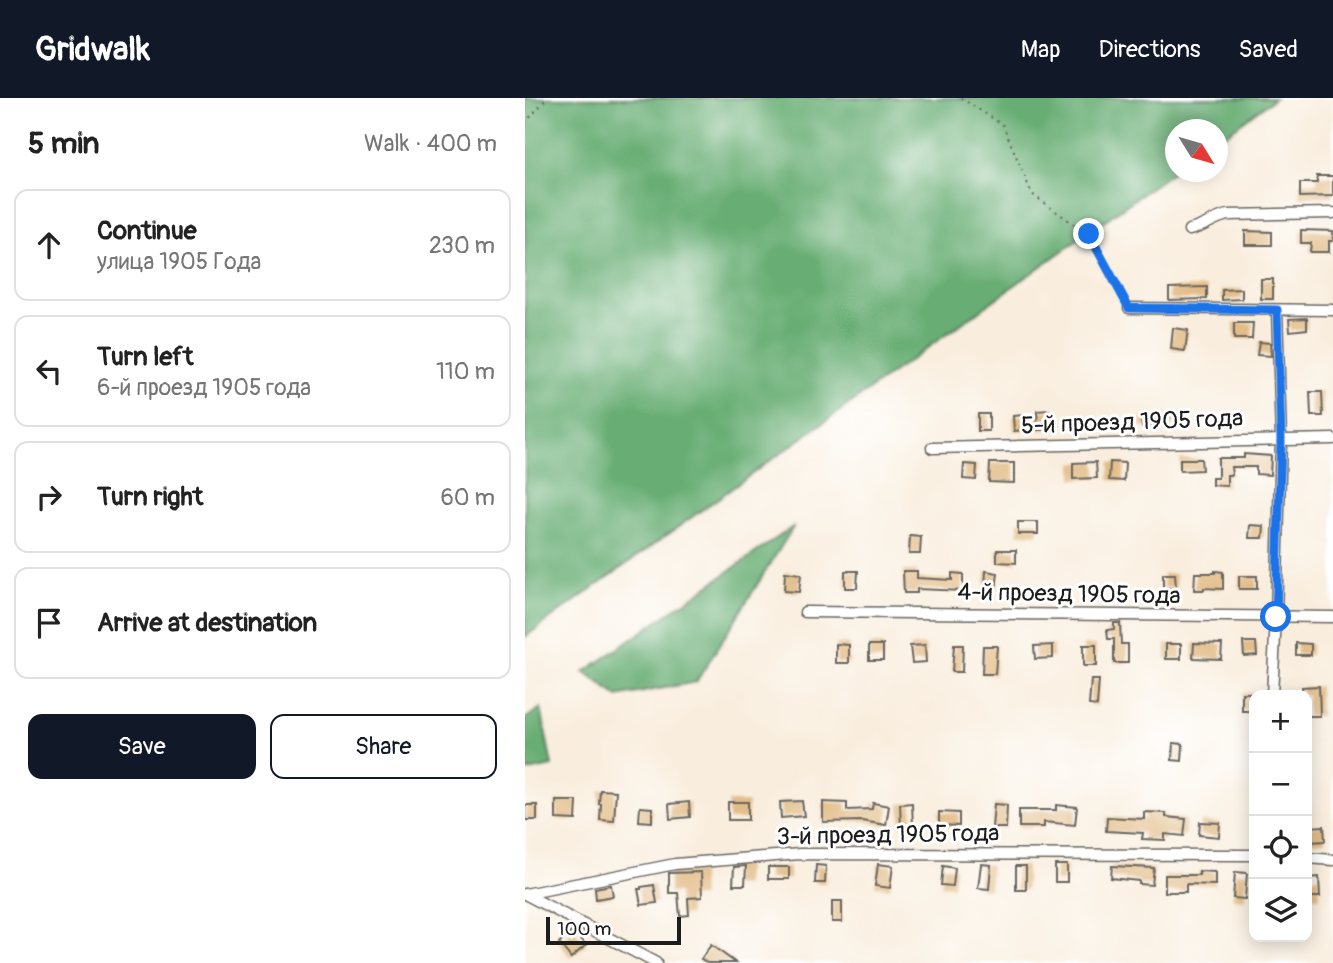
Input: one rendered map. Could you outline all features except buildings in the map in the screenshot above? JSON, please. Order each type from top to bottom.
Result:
[{"type":"street","points":[[1189,230],[1228,215],[1333,213]]},
{"type":"street","points":[[1129,308],[1333,310]]},
{"type":"street","points":[[1272,690],[1281,439],[1277,310]]},
{"type":"street","name":"5-й проезд 1905 года","points":[[932,448],[1333,439]]},
{"type":"street","name":"4-й проезд 1905 года","points":[[805,612],[1333,617]]},
{"type":"street","name":"3-й проезд 1905 года","points":[[525,894],[675,864],[800,854],[1249,855]]},
{"type":"street","points":[[1312,858],[1333,859]]},
{"type":"street","points":[[525,894],[656,963]]},
{"type":"path","points":[[525,123],[547,98]]},
{"type":"path","points":[[961,98],[1003,125],[1032,194],[1089,234],[1129,308]]},
{"type":"green space","points":[[525,98],[1275,98],[1228,133],[1228,119],[1165,119],[1165,177],[525,637]]},
{"type":"green space","points":[[794,526],[696,682],[617,697],[584,672]]},
{"type":"green space","points":[[541,708],[552,766],[525,772],[525,719]]},
{"type":"route","points":[[1089,234],[1129,308],[1277,310],[1281,439],[1276,617]]}]
